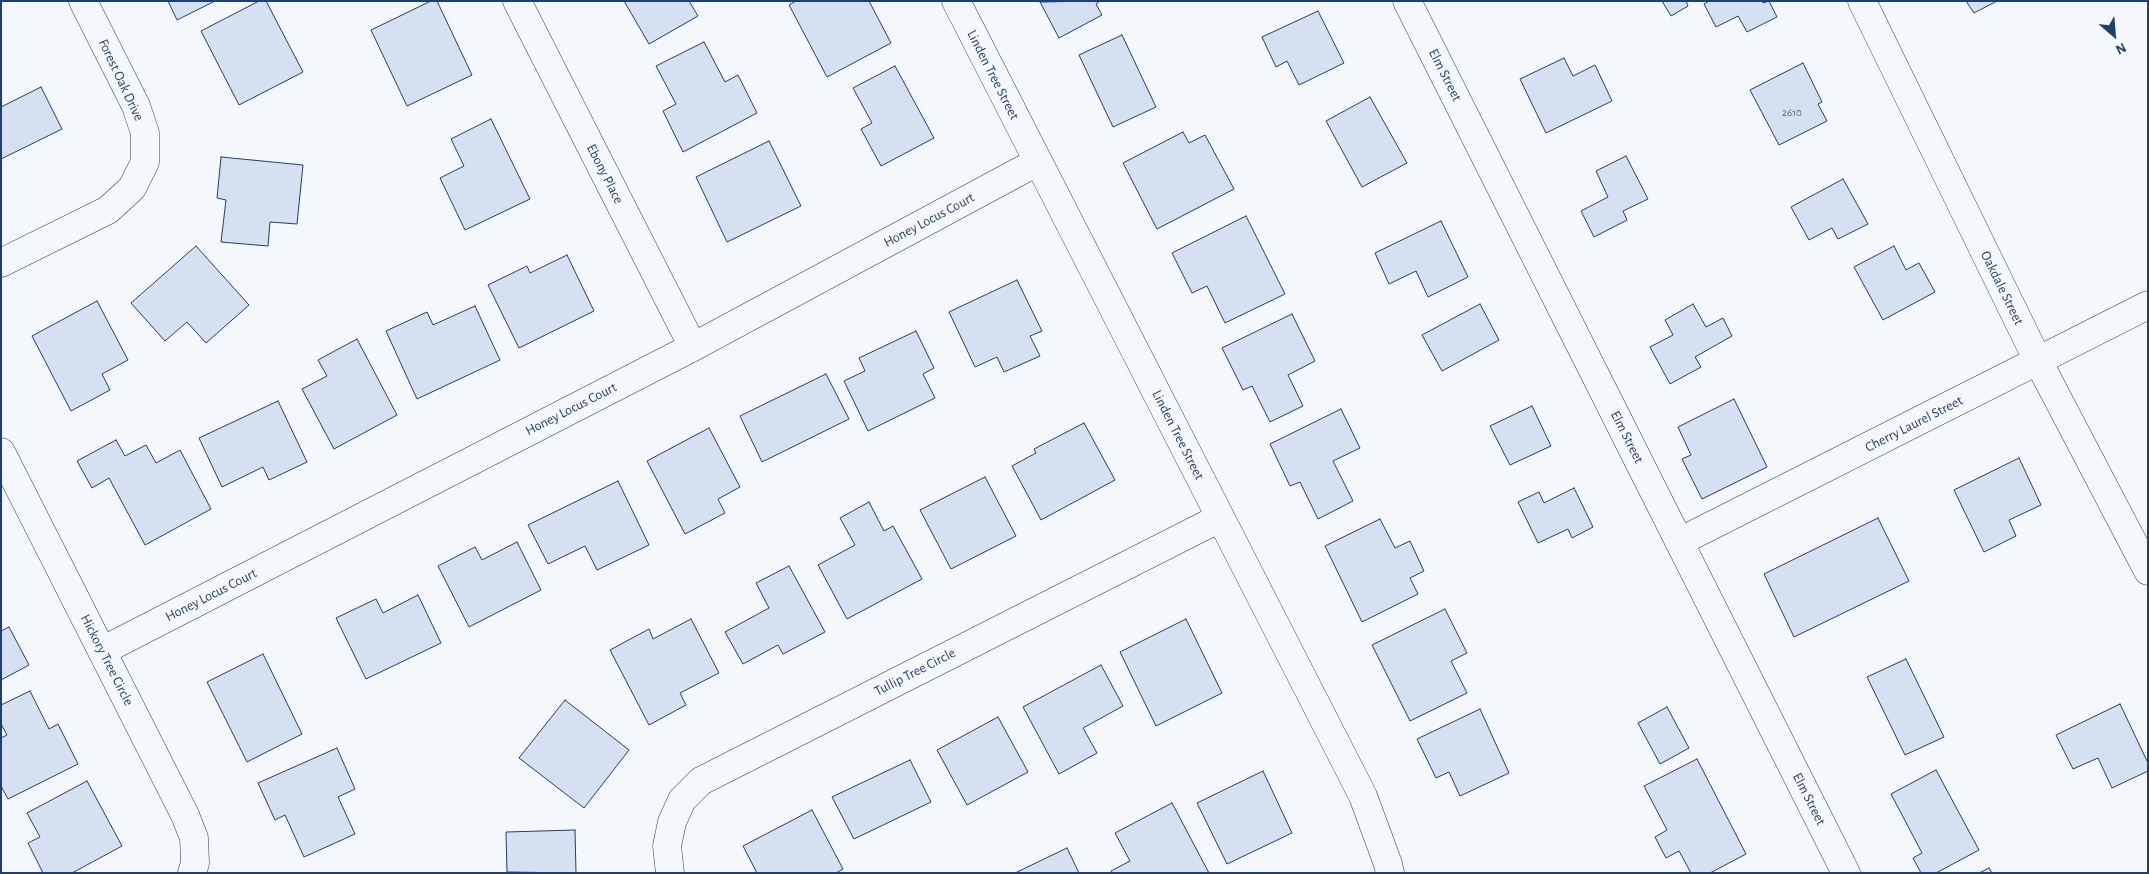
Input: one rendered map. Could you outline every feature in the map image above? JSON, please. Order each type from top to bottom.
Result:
[{"type":"street","name":"Forest Oak Drive","points":[[1,263],[108,210],[132,188],[145,162],[145,133],[136,106],[83,1]]},
{"type":"street","name":"Ebony Place","points":[[517,1],[693,347]]},
{"type":"street","name":"Linden Tree Street","points":[[956,1],[1363,796],[1383,870]]},
{"type":"street","name":"Elm Street","points":[[1408,1],[1846,873]]},
{"type":"street","name":"Oakdale Street","points":[[1862,1],[2038,361],[2148,571]]},
{"type":"street","name":"Honey Locus Court","points":[[102,651],[693,347],[1037,162]]},
{"type":"street","name":"Cherry Laurel Street","points":[[1680,542],[2148,305]]},
{"type":"street","name":"Hickory Tree Circle","points":[[1,452],[185,814],[194,838],[196,863],[192,873]]},
{"type":"street","name":"Tullip Tree Circle","points":[[670,873],[667,846],[672,822],[682,800],[701,781],[1220,518]]},
{"type":"building","points":[[168,1],[215,1],[177,20]]},
{"type":"building","points":[[259,1],[266,1],[303,72],[239,105],[201,31]]},
{"type":"building","points":[[431,1],[437,1],[472,75],[407,106],[371,30]]},
{"type":"building","points":[[624,1],[689,1],[698,16],[649,44]]},
{"type":"building","points":[[796,1],[869,1],[891,43],[827,77],[789,5]]},
{"type":"building","points":[[1100,1],[1096,4],[1102,15],[1059,38],[1040,2]]},
{"type":"building","points":[[1662,1],[1686,1],[1688,6],[1671,16]]},
{"type":"building","points":[[1709,1],[1763,1],[1763,3],[1769,1],[1777,17],[1747,32],[1738,16],[1716,27],[1704,4]]},
{"type":"building","points":[[1966,1],[1997,1],[1974,13]]},
{"type":"building","points":[[1318,11],[1344,63],[1299,85],[1287,61],[1276,67],[1262,37]]},
{"type":"building","points":[[1122,35],[1156,107],[1113,127],[1079,55]]},
{"type":"building","points":[[704,42],[725,82],[738,75],[757,113],[683,152],[663,111],[676,104],[656,66]]},
{"type":"building","points":[[1564,58],[1573,76],[1595,65],[1612,101],[1546,133],[1520,79]]},
{"type":"building","points":[[1803,63],[1822,102],[1818,104],[1827,121],[1779,145],[1750,90]]},
{"type":"building","points":[[895,66],[934,138],[881,166],[861,129],[872,123],[853,88]]},
{"type":"building","points":[[41,87],[62,129],[1,159],[1,107]]},
{"type":"building","points":[[1370,97],[1407,163],[1362,187],[1326,121]]},
{"type":"building","points":[[491,119],[530,199],[465,230],[440,178],[464,166],[451,139]]},
{"type":"building","points":[[1183,132],[1189,143],[1205,135],[1234,189],[1157,229],[1123,163]]},
{"type":"building","points":[[769,141],[801,206],[727,242],[696,177]]},
{"type":"building","points":[[1626,156],[1648,199],[1623,211],[1627,220],[1594,237],[1581,211],[1608,197],[1596,171]]},
{"type":"building","points":[[221,157],[303,165],[297,224],[270,222],[268,246],[221,242],[226,200],[217,198]]},
{"type":"building","points":[[1843,179],[1868,224],[1838,239],[1832,228],[1809,240],[1791,207]]},
{"type":"building","points":[[1246,216],[1285,294],[1225,323],[1207,286],[1192,293],[1172,253]]},
{"type":"building","points":[[1441,221],[1468,277],[1428,297],[1416,271],[1389,284],[1375,253]]},
{"type":"building","points":[[196,246],[249,305],[206,343],[187,322],[165,341],[131,303]]},
{"type":"building","points":[[1894,246],[1906,270],[1919,263],[1935,292],[1883,320],[1854,267]]},
{"type":"building","points":[[567,255],[594,311],[519,348],[488,285],[527,266],[530,273]]},
{"type":"building","points":[[1017,280],[1042,331],[1030,336],[1040,356],[1004,372],[997,357],[975,367],[949,312]]},
{"type":"building","points":[[97,301],[128,360],[102,374],[110,390],[71,411],[32,336]]},
{"type":"building","points":[[1480,304],[1499,340],[1442,371],[1422,335]]},
{"type":"building","points":[[1693,304],[1706,327],[1723,318],[1732,336],[1695,357],[1701,367],[1670,384],[1650,347],[1673,335],[1665,320]]},
{"type":"building","points":[[475,306],[500,360],[417,399],[386,331],[427,312],[433,325]]},
{"type":"building","points":[[1292,314],[1315,361],[1288,375],[1303,406],[1270,422],[1252,386],[1243,390],[1222,348]]},
{"type":"building","points":[[916,331],[934,368],[923,374],[935,398],[868,431],[844,381],[865,371],[859,358]]},
{"type":"building","points":[[357,339],[397,415],[334,449],[302,389],[327,376],[318,360]]},
{"type":"building","points":[[826,374],[849,419],[762,462],[740,416]]},
{"type":"building","points":[[1734,399],[1767,467],[1702,499],[1682,459],[1691,455],[1678,427]]},
{"type":"building","points":[[278,401],[307,462],[269,480],[263,467],[222,487],[199,438]]},
{"type":"building","points":[[1532,406],[1551,446],[1510,465],[1490,426]]},
{"type":"building","points":[[1341,409],[1360,448],[1333,461],[1353,501],[1318,519],[1300,482],[1290,486],[1270,444]]},
{"type":"building","points":[[1084,423],[1115,480],[1041,520],[1012,466],[1036,453],[1034,449]]},
{"type":"building","points":[[709,428],[740,487],[718,499],[725,513],[685,534],[647,461]]},
{"type":"building","points":[[116,440],[125,456],[146,445],[156,463],[180,450],[211,509],[145,545],[109,478],[92,488],[77,461]]},
{"type":"building","points":[[2019,458],[2041,505],[2009,520],[2016,536],[1984,552],[1954,490]]},
{"type":"building","points":[[985,477],[1016,536],[951,569],[920,510]]},
{"type":"building","points":[[618,481],[649,545],[597,570],[585,546],[548,564],[528,525]]},
{"type":"building","points":[[1574,488],[1593,527],[1572,538],[1568,529],[1538,543],[1518,502],[1539,492],[1544,503]]},
{"type":"building","points":[[869,502],[884,531],[893,526],[922,579],[847,619],[818,565],[855,545],[840,518]]},
{"type":"building","points":[[1878,518],[1909,581],[1794,637],[1764,574]]},
{"type":"building","points":[[1380,519],[1395,548],[1410,541],[1424,571],[1410,578],[1418,594],[1362,622],[1325,546]]},
{"type":"building","points":[[517,542],[541,590],[469,627],[438,566],[475,547],[482,560]]},
{"type":"building","points":[[789,566],[825,632],[783,654],[778,645],[743,664],[725,632],[769,608],[756,583]]},
{"type":"building","points":[[418,595],[441,643],[366,679],[336,618],[376,599],[383,613]]},
{"type":"building","points":[[1445,609],[1467,653],[1451,661],[1467,693],[1410,721],[1372,645]]},
{"type":"building","points":[[691,619],[719,673],[680,693],[686,705],[649,725],[610,650],[649,629],[653,639]]},
{"type":"building","points":[[1186,619],[1222,693],[1156,726],[1120,652]]},
{"type":"building","points":[[9,627],[29,665],[1,680],[1,631]]},
{"type":"building","points":[[263,654],[302,734],[247,762],[207,682]]},
{"type":"building","points":[[1906,659],[1944,737],[1905,755],[1867,677]]},
{"type":"building","points":[[1101,665],[1123,706],[1083,728],[1097,753],[1059,774],[1023,707]]},
{"type":"building","points":[[30,691],[49,729],[58,724],[78,764],[8,799],[1,786],[1,738],[7,735],[1,724],[1,705]]},
{"type":"building","points":[[565,700],[629,750],[584,808],[519,758]]},
{"type":"building","points":[[2120,704],[2148,763],[2148,771],[2112,788],[2098,758],[2073,769],[2056,735]]},
{"type":"building","points":[[1667,707],[1689,748],[1660,764],[1638,723]]},
{"type":"building","points":[[1480,709],[1509,773],[1460,796],[1449,772],[1436,778],[1417,739]]},
{"type":"building","points":[[998,717],[1028,772],[967,805],[937,750]]},
{"type":"building","points":[[337,748],[355,789],[338,797],[355,834],[304,857],[285,815],[275,820],[258,783]]},
{"type":"building","points":[[1697,759],[1746,854],[1710,873],[1691,873],[1679,851],[1666,858],[1655,837],[1667,830],[1644,786]]},
{"type":"building","points":[[910,760],[931,802],[854,839],[832,797]]},
{"type":"building","points":[[1936,770],[1979,850],[1936,873],[1921,873],[1913,858],[1922,853],[1891,794]]},
{"type":"building","points":[[1263,771],[1292,833],[1227,864],[1197,803]]},
{"type":"building","points":[[87,781],[122,846],[72,873],[43,873],[28,843],[40,837],[27,813]]},
{"type":"building","points":[[1172,803],[1209,873],[1112,873],[1111,871],[1130,861],[1115,833]]},
{"type":"building","points":[[812,810],[843,869],[836,873],[757,873],[743,846]]},
{"type":"building","points":[[575,830],[576,873],[507,872],[506,832]]},
{"type":"building","points":[[1067,848],[1079,873],[1015,873]]},
{"type":"building","points":[[1989,868],[1992,873],[1979,873]]}]
